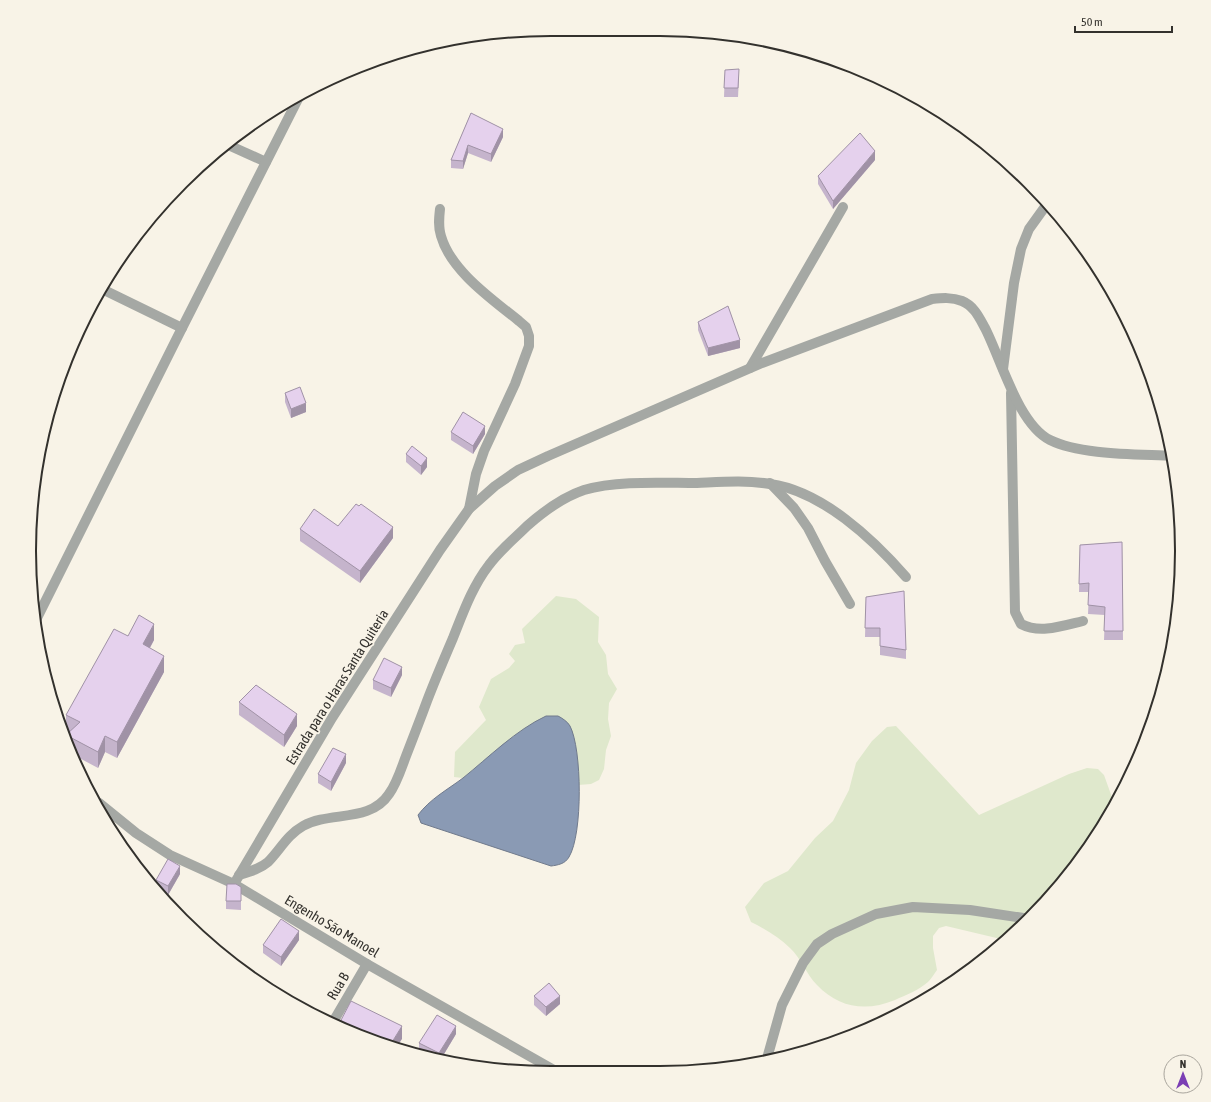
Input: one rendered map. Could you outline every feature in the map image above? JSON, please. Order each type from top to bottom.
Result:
[{"type":"street","points":[[40,613],[296,104]]},
{"type":"street","points":[[232,147],[266,162]]},
{"type":"street","points":[[750,368],[843,207]]},
{"type":"street","points":[[1003,369],[1014,283],[1021,249],[1029,229],[1044,208]]},
{"type":"street","points":[[440,209],[439,224],[441,236],[447,251],[467,278],[526,327],[529,336],[529,346],[484,451],[476,474],[470,509]]},
{"type":"street","points":[[106,292],[182,328]]},
{"type":"street","name":"Estrada para o Haras Santa Quiteria","points":[[237,880],[332,718],[440,550],[470,509],[495,486],[518,470],[548,456],[750,368],[932,299],[948,298],[962,302],[974,310],[989,336],[1018,404],[1032,425],[1049,440],[1074,449],[1166,456]]},
{"type":"street","points":[[1011,387],[1015,612],[1021,624],[1029,628],[1044,629],[1083,622]]},
{"type":"street","points":[[237,880],[261,868],[268,862],[287,839],[302,827],[317,820],[357,814],[371,810],[389,795],[400,772],[428,697],[475,587],[487,567],[500,551],[539,515],[564,499],[585,490],[612,485],[732,482],[770,483],[793,489],[808,495],[842,517],[873,542],[906,577]]},
{"type":"street","points":[[770,483],[794,508],[808,528],[850,604]]},
{"type":"street","name":"Engenho São Manoel","points":[[105,808],[136,834],[170,855],[237,880],[367,964],[547,1066]]},
{"type":"street","points":[[768,1054],[782,1005],[803,963],[817,944],[832,934],[876,914],[913,907],[970,910],[1021,918]]},
{"type":"street","name":"Rua B","points":[[334,1018],[367,964]]},
{"type":"green space","points":[[556,596],[576,599],[599,617],[598,642],[606,655],[608,674],[617,689],[609,703],[608,719],[611,736],[606,750],[604,769],[599,780],[591,784],[578,785],[568,790],[498,750],[463,778],[454,777],[455,752],[486,720],[479,707],[491,679],[509,668],[515,661],[509,654],[515,645],[525,643],[522,629]]},
{"type":"green space","points":[[896,726],[979,815],[1069,774],[1087,768],[1098,769],[1104,775],[1112,797],[1069,865],[1047,891],[999,939],[946,926],[939,928],[933,936],[933,948],[937,970],[928,982],[912,992],[884,1004],[863,1007],[853,1006],[834,999],[825,993],[813,981],[790,948],[772,934],[751,922],[745,907],[764,883],[788,871],[815,838],[833,821],[849,790],[856,763],[872,741],[887,727]]},
{"type":"water","points":[[546,716],[558,716],[568,723],[574,737],[577,753],[579,771],[579,812],[577,830],[574,846],[569,857],[563,863],[551,866],[421,823],[418,815],[433,799],[463,778],[513,736]]},
{"type":"building","points":[[739,69],[738,88],[724,88],[725,70]]},
{"type":"building","points":[[471,113],[503,129],[491,154],[468,145],[463,161],[451,160]]},
{"type":"building","points":[[860,133],[875,151],[833,201],[818,176]]},
{"type":"building","points":[[728,306],[740,340],[708,348],[698,322]]},
{"type":"building","points":[[300,387],[306,403],[291,409],[285,393]]},
{"type":"building","points":[[463,412],[485,426],[473,446],[451,432]]},
{"type":"building","points":[[412,446],[427,458],[421,466],[406,454]]},
{"type":"building","points":[[356,504],[359,506],[361,504],[393,527],[360,571],[300,529],[314,509],[338,526]]},
{"type":"building","points":[[1122,542],[1123,631],[1104,631],[1105,607],[1088,605],[1089,583],[1079,584],[1080,545]]},
{"type":"building","points":[[904,591],[906,650],[880,646],[880,628],[865,628],[866,597]]},
{"type":"building","points":[[139,615],[154,624],[143,644],[164,656],[117,742],[105,736],[98,752],[71,738],[69,732],[80,722],[66,715],[114,629],[128,636]]},
{"type":"building","points":[[384,658],[402,667],[391,688],[373,680]]},
{"type":"building","points":[[256,685],[297,714],[284,735],[239,702]]},
{"type":"building","points":[[333,748],[346,754],[331,782],[318,774]]},
{"type":"building","points":[[168,859],[180,866],[168,886],[156,880]]},
{"type":"building","points":[[227,884],[236,884],[241,887],[241,901],[226,901]]},
{"type":"building","points":[[281,919],[299,931],[281,957],[263,945]]},
{"type":"building","points":[[549,983],[560,996],[546,1007],[534,996]]},
{"type":"building","points":[[351,1001],[402,1026],[393,1041],[341,1021]]},
{"type":"building","points":[[437,1015],[456,1026],[439,1053],[419,1043]]}]
